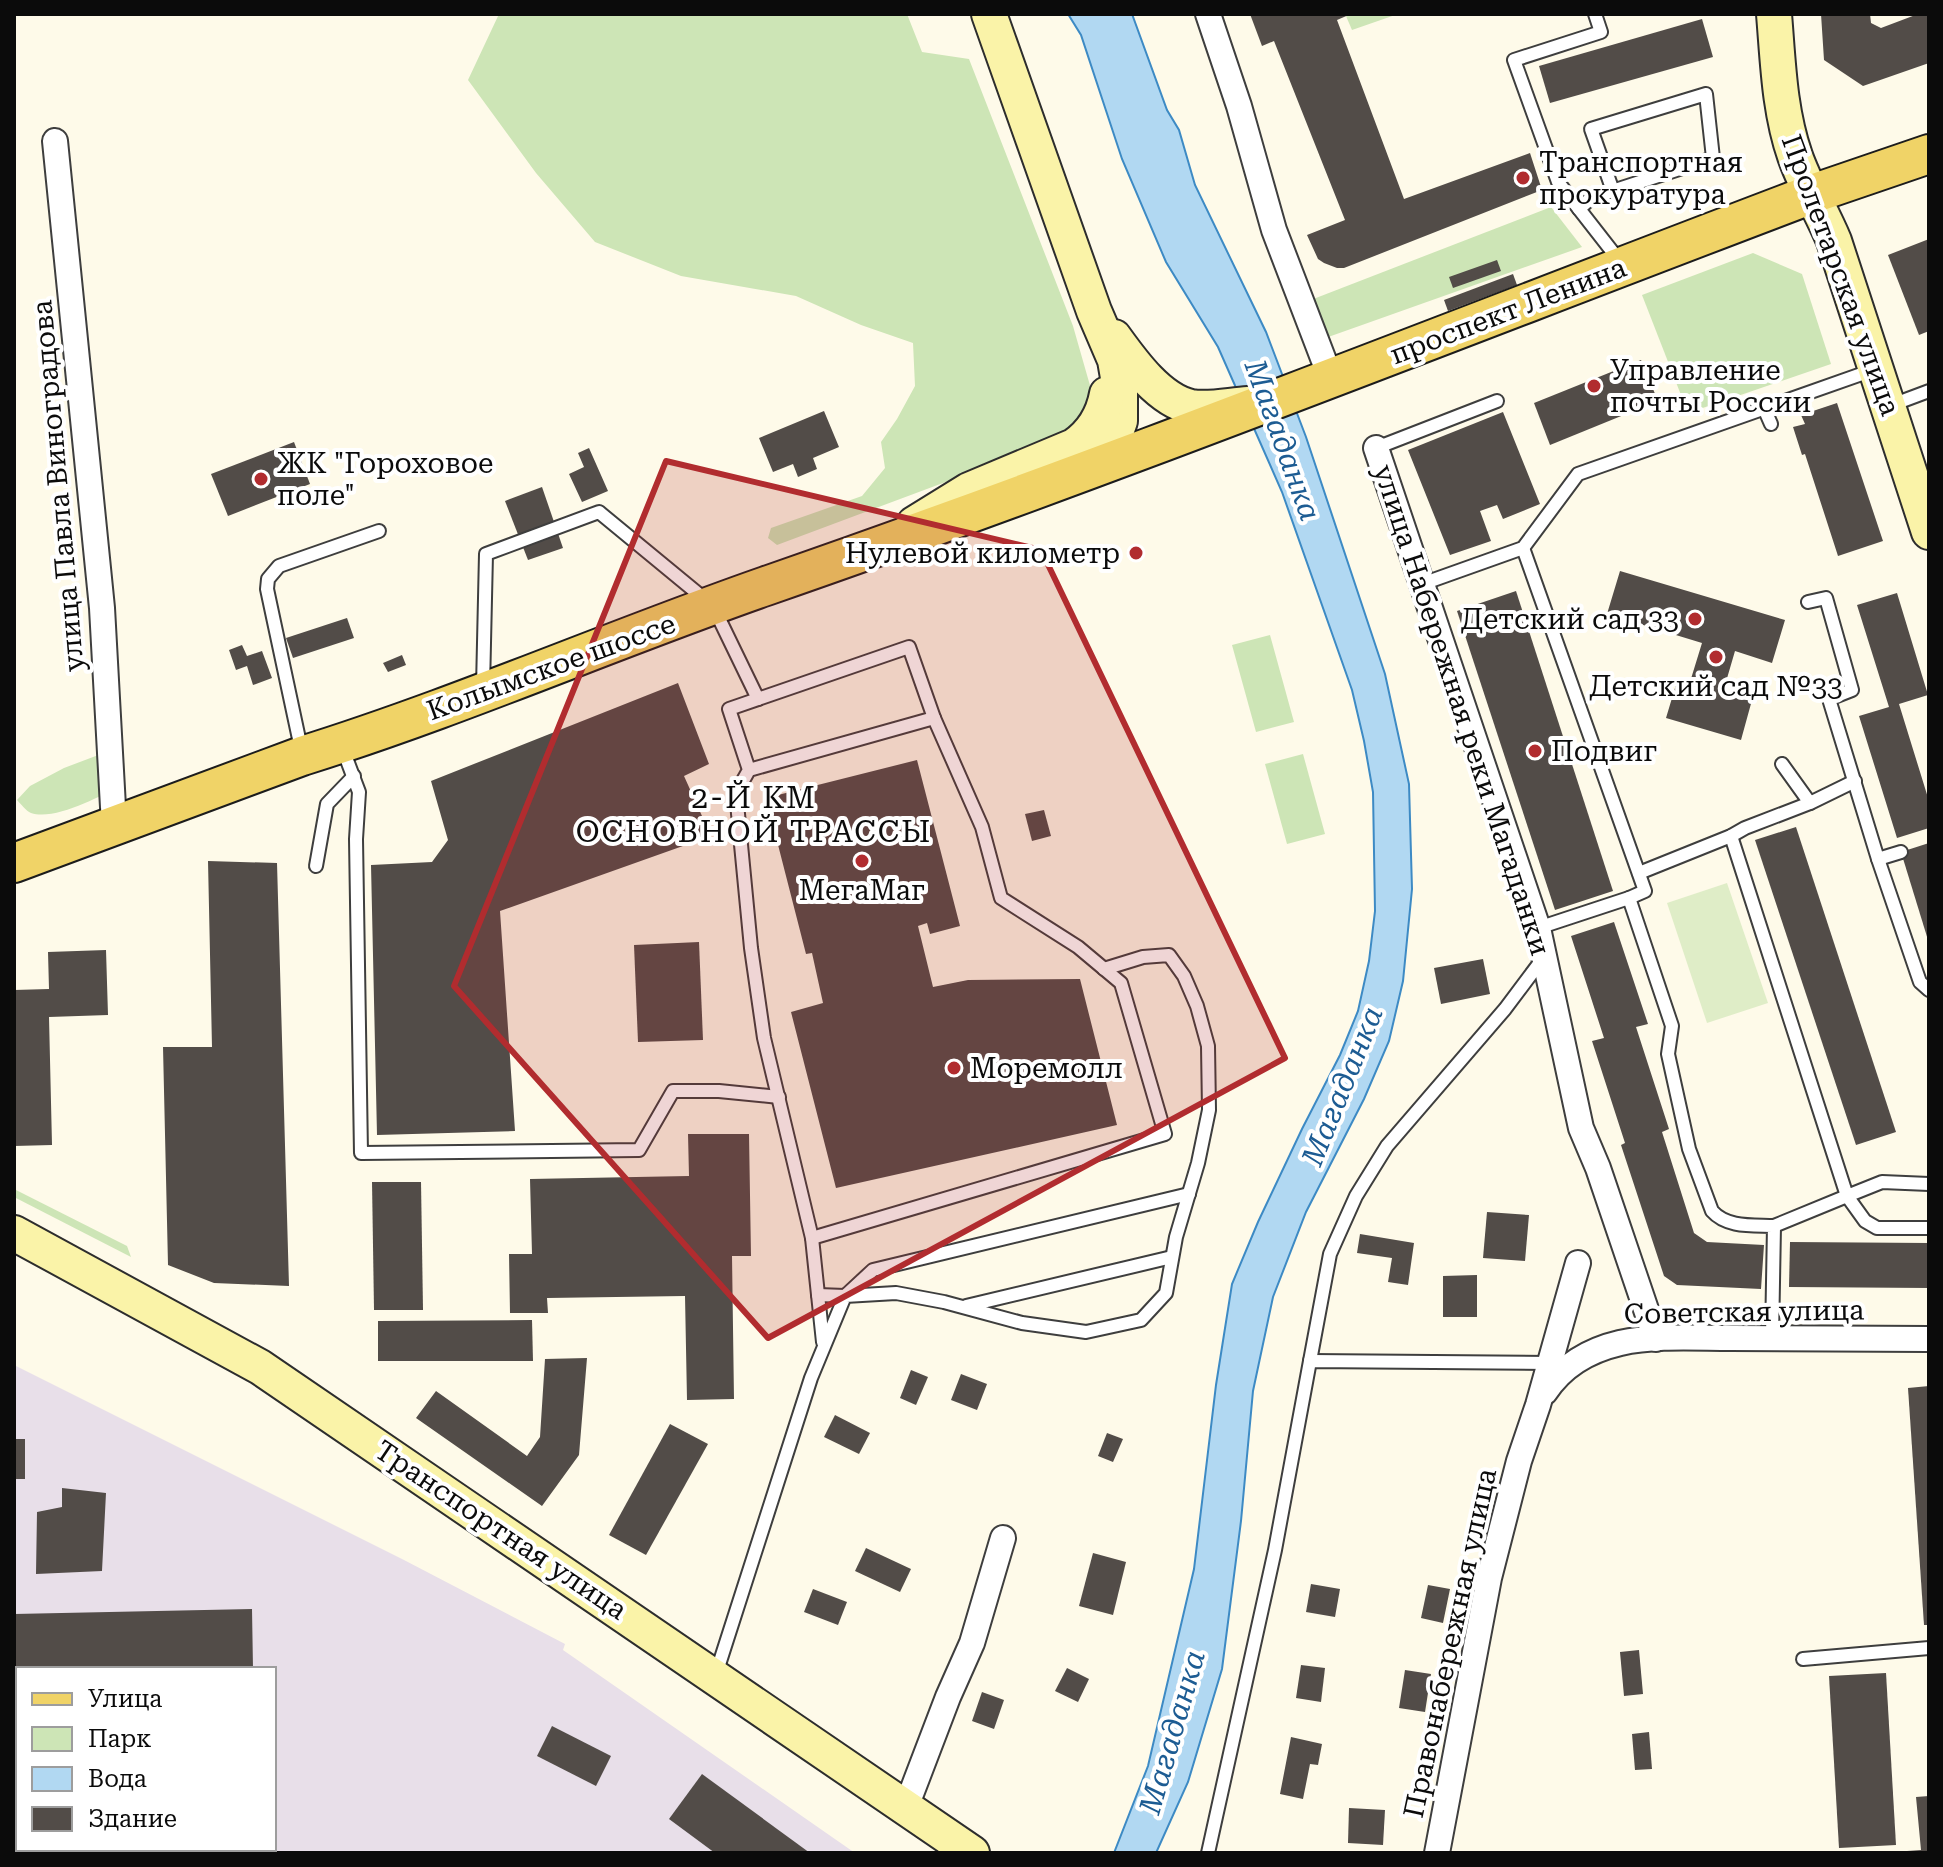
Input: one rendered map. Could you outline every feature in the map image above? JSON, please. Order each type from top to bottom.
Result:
[{"type":"main road","name":"проспект Ленина","points":[[1088,471],[1205,416],[1267,403],[1812,194],[1929,154]]},
{"type":"main road","name":"Колымское шоссе","points":[[14,863],[302,756],[347,760],[482,692],[1088,471]]},
{"type":"street","points":[[989,14],[1094,311],[1115,360],[1121,410],[1118,430],[1106,452],[1088,471]]},
{"type":"street","points":[[1208,14],[1239,106],[1274,230],[1325,381]]},
{"type":"street","name":"Пролетарская улица","points":[[1774,14],[1784,118],[1795,157],[1834,241],[1929,532]]},
{"type":"street","name":"улица Павла Виноградова","points":[[55,141],[102,608],[114,825]]},
{"type":"street","points":[[1094,311],[1138,370],[1171,398],[1205,416]]},
{"type":"street","points":[[878,547],[969,490],[1074,446],[1090,434],[1103,412],[1108,385],[1094,311]]},
{"type":"street","name":"улица Набережная реки Магаданки","points":[[1376,448],[1538,928],[1581,1128],[1598,1168],[1656,1339]]},
{"type":"street","name":"Транспортная улица","points":[[14,1233],[260,1367],[972,1853]]},
{"type":"street","name":"Правонабережная улица","points":[[1437,1853],[1489,1578],[1519,1461],[1578,1263]]},
{"type":"street","name":"Советская улица","points":[[1538,1405],[1553,1379],[1578,1360],[1598,1349],[1621,1342],[1656,1339],[1929,1339]]},
{"type":"street","points":[[906,1807],[972,1643],[1003,1538]]},
{"type":"lane","points":[[1595,14],[1601,32],[1514,60],[1558,182],[1624,266]]},
{"type":"lane","points":[[1579,209],[1591,198],[1613,191],[1713,158],[1706,94],[1591,129],[1613,191]]},
{"type":"lane","points":[[1422,584],[1523,548],[1578,474],[1876,369]]},
{"type":"lane","points":[[1889,406],[1929,391]]},
{"type":"lane","points":[[1376,448],[1497,401]]},
{"type":"lane","points":[[1764,408],[1771,424]]},
{"type":"lane","points":[[482,692],[486,554],[599,512],[713,606],[758,699]]},
{"type":"lane","points":[[302,756],[267,589],[268,579],[279,566],[379,531]]},
{"type":"lane","points":[[1523,548],[1645,891],[1538,928]]},
{"type":"lane","points":[[1808,602],[1826,598],[1852,690],[1829,699],[1920,982],[1929,990]]},
{"type":"lane","points":[[749,770],[729,709],[909,647],[934,718],[982,827],[1001,898],[1078,947],[1121,983],[1165,1134],[812,1238]]},
{"type":"lane","points":[[823,1345],[812,1238],[764,1038],[736,793],[749,770],[934,718]]},
{"type":"lane","points":[[316,866],[327,804],[347,760]]},
{"type":"lane","points":[[347,760],[359,792],[356,839],[361,1153],[639,1150],[673,1091],[719,1091],[779,1097]]},
{"type":"lane","points":[[1782,764],[1810,803]]},
{"type":"lane","points":[[1639,873],[1810,803],[1855,781]]},
{"type":"lane","points":[[1731,836],[1847,1196],[1865,1221],[1877,1228],[1929,1228]]},
{"type":"lane","points":[[1878,859],[1901,852]]},
{"type":"lane","points":[[1629,898],[1672,1026],[1668,1054],[1689,1149],[1712,1211],[1719,1219],[1728,1223],[1774,1226],[1882,1182],[1929,1184]]},
{"type":"lane","points":[[818,1295],[896,1293],[1022,1323],[1086,1332],[1141,1320],[1166,1293],[1209,1110],[1208,1046],[1197,1006],[1184,976],[1169,955],[1143,957],[1104,969]]},
{"type":"lane","points":[[1208,1853],[1275,1550],[1330,1254],[1356,1196],[1387,1146],[1505,1009],[1544,957]]},
{"type":"lane","points":[[715,1677],[806,1393],[845,1296],[873,1270],[1189,1194]]},
{"type":"lane","points":[[1772,1338],[1774,1226]]},
{"type":"lane","points":[[962,1307],[1172,1257]]},
{"type":"lane","points":[[1310,1361],[1550,1363]]},
{"type":"lane","points":[[1803,1659],[1929,1648]]},
{"type":"highlighted area","points":[[666,461],[1041,550],[1285,1058],[768,1338],[454,986]]},
{"type":"shaded area","points":[[14,1365],[565,1644],[563,1650],[855,1853],[14,1853]]},
{"type":"green space","points":[[499,14],[907,14],[922,52],[969,59],[1073,326],[1093,396],[1082,431],[777,545],[768,538],[771,528],[862,496],[885,468],[881,442],[915,386],[913,343],[861,325],[796,296],[681,276],[595,242],[536,173],[468,80]]},
{"type":"green space","points":[[1398,14],[1352,30],[1346,16]]},
{"type":"green space","points":[[1551,207],[1582,247],[1317,341],[1303,303]]},
{"type":"green space","points":[[1753,253],[1802,274],[1831,364],[1688,413],[1642,295]]},
{"type":"green space","points":[[1270,635],[1294,722],[1256,732],[1232,645]]},
{"type":"green space","points":[[101,754],[114,757],[124,773],[121,786],[52,814],[31,813],[17,800],[30,786],[64,768]]},
{"type":"green space","points":[[1303,754],[1325,834],[1287,844],[1265,764]]},
{"type":"green space","points":[[1727,883],[1768,1003],[1707,1023],[1667,903]]},
{"type":"green space","points":[[14,1189],[127,1246],[131,1257],[14,1197]]},
{"type":"water","name":"Магаданка","points":[[1068,14],[1132,14],[1167,110],[1179,130],[1195,185],[1266,332],[1306,437],[1385,674],[1409,784],[1412,889],[1403,981],[1389,1041],[1364,1099],[1306,1212],[1273,1297],[1253,1391],[1241,1521],[1222,1669],[1188,1782],[1156,1853],[1114,1853],[1148,1766],[1194,1569],[1216,1385],[1232,1284],[1358,1011],[1369,961],[1375,911],[1373,792],[1352,690],[1282,492],[1218,347],[1166,262],[1122,159],[1081,35]]},
{"type":"building","points":[[1250,14],[1351,14],[1337,20],[1404,199],[1530,153],[1542,190],[1344,268],[1324,263],[1318,259],[1307,235],[1345,220],[1274,41],[1262,46]]},
{"type":"building","points":[[1821,14],[1870,14],[1871,23],[1881,28],[1918,14],[1929,14],[1929,63],[1863,86],[1824,60]]},
{"type":"building","points":[[1702,19],[1713,57],[1550,103],[1539,66]]},
{"type":"building","points":[[1929,239],[1929,331],[1919,335],[1888,255]]},
{"type":"building","points":[[1497,260],[1501,271],[1453,288],[1449,277]]},
{"type":"building","points":[[1513,274],[1517,285],[1448,311],[1444,300]]},
{"type":"building","points":[[1641,360],[1658,401],[1550,445],[1534,403]]},
{"type":"building","points":[[1837,403],[1883,541],[1838,556],[1805,454],[1802,455],[1793,427],[1805,424],[1801,415]]},
{"type":"building","points":[[824,411],[839,447],[813,458],[817,469],[798,477],[793,464],[773,472],[759,438]]},
{"type":"building","points":[[1503,412],[1540,504],[1503,519],[1497,505],[1480,511],[1491,541],[1450,555],[1408,450]]},
{"type":"building","name":"ЖК \"Гороховое поле\"","points":[[294,442],[310,484],[228,516],[211,474]]},
{"type":"building","points":[[589,448],[608,491],[582,502],[569,474],[584,467],[578,453]]},
{"type":"building","points":[[542,487],[563,548],[528,560],[505,501]]},
{"type":"building","name":"Детский сад №33","points":[[1620,571],[1785,620],[1772,663],[1735,651],[1723,692],[1752,700],[1741,740],[1666,718],[1678,678],[1690,682],[1702,643],[1607,614]]},
{"type":"building","name":"Подвиг","points":[[1516,591],[1613,891],[1555,910],[1457,611]]},
{"type":"building","points":[[1897,593],[1928,695],[1899,704],[1929,801],[1929,828],[1897,838],[1859,716],[1889,707],[1857,605]]},
{"type":"building","points":[[347,618],[354,638],[293,658],[286,638]]},
{"type":"building","points":[[242,645],[247,656],[262,651],[272,678],[253,685],[247,666],[236,670],[229,650]]},
{"type":"building","points":[[402,655],[406,665],[388,672],[383,663]]},
{"type":"building","points":[[678,683],[709,764],[684,776],[711,836],[500,911],[515,1131],[377,1135],[371,865],[432,862],[448,840],[431,781]]},
{"type":"building","name":"Моремолл","points":[[917,760],[960,926],[930,934],[927,923],[918,926],[933,987],[968,980],[1080,979],[1117,1125],[836,1188],[791,1012],[823,1003],[812,953],[806,954],[766,798]]},
{"type":"building","points":[[1044,810],[1051,836],[1032,841],[1025,814]]},
{"type":"building","points":[[1796,827],[1896,1132],[1856,1145],[1755,840]]},
{"type":"building","points":[[1929,843],[1929,940],[1928,940],[1901,852]]},
{"type":"building","points":[[208,861],[277,863],[289,1286],[214,1283],[168,1265],[163,1047],[212,1047]]},
{"type":"building","points":[[1614,922],[1648,1024],[1636,1027],[1669,1129],[1662,1132],[1694,1233],[1707,1242],[1764,1245],[1761,1289],[1677,1285],[1664,1276],[1621,1145],[1625,1143],[1592,1041],[1604,1038],[1571,936]]},
{"type":"building","points":[[699,942],[703,1040],[638,1042],[634,945]]},
{"type":"building","points":[[106,950],[108,1015],[49,1017],[52,1145],[14,1146],[14,990],[49,989],[48,952]]},
{"type":"building","points":[[1483,959],[1490,994],[1441,1004],[1434,968]]},
{"type":"building","points":[[688,1134],[749,1134],[751,1256],[732,1256],[734,1399],[687,1400],[685,1296],[547,1298],[548,1313],[510,1313],[509,1254],[532,1254],[530,1179],[689,1176]]},
{"type":"building","points":[[372,1182],[421,1182],[423,1310],[374,1310]]},
{"type":"building","points":[[1487,1212],[1529,1215],[1525,1261],[1483,1258]]},
{"type":"building","points":[[1360,1234],[1414,1243],[1408,1285],[1388,1282],[1392,1258],[1357,1253]]},
{"type":"building","points":[[1790,1242],[1929,1243],[1929,1288],[1789,1287]]},
{"type":"building","points":[[1477,1275],[1477,1317],[1443,1317],[1443,1276]]},
{"type":"building","points":[[532,1320],[533,1361],[378,1361],[378,1321]]},
{"type":"building","points":[[587,1358],[579,1455],[542,1506],[416,1418],[436,1391],[527,1456],[540,1437],[545,1359]]},
{"type":"building","points":[[911,1370],[928,1377],[916,1405],[900,1398]]},
{"type":"building","points":[[961,1374],[987,1384],[977,1410],[951,1400]]},
{"type":"building","points":[[1929,1386],[1929,1625],[1924,1625],[1908,1388]]},
{"type":"building","points":[[835,1415],[870,1433],[859,1454],[824,1437]]},
{"type":"building","points":[[670,1424],[708,1444],[646,1555],[609,1535]]},
{"type":"building","points":[[1107,1433],[1123,1439],[1113,1462],[1098,1456]]},
{"type":"building","points":[[14,1439],[25,1439],[25,1479],[14,1479]]},
{"type":"building","points":[[62,1488],[106,1493],[102,1571],[36,1574],[37,1512],[62,1507]]},
{"type":"building","points":[[866,1548],[911,1569],[900,1592],[855,1571]]},
{"type":"building","points":[[1093,1553],[1126,1562],[1113,1615],[1079,1606]]},
{"type":"building","points":[[1311,1584],[1340,1589],[1335,1617],[1306,1612]]},
{"type":"building","points":[[1428,1585],[1450,1589],[1443,1623],[1421,1618]]},
{"type":"building","points":[[813,1589],[847,1602],[838,1625],[804,1612]]},
{"type":"building","points":[[252,1609],[253,1667],[16,1667],[14,1686],[14,1614]]},
{"type":"building","points":[[1639,1650],[1643,1694],[1624,1696],[1620,1652]]},
{"type":"building","points":[[1301,1665],[1325,1668],[1321,1702],[1296,1698]]},
{"type":"building","points":[[1067,1668],[1089,1679],[1078,1702],[1055,1691]]},
{"type":"building","points":[[1405,1670],[1431,1674],[1425,1712],[1399,1708]]},
{"type":"building","points":[[1886,1673],[1896,1845],[1839,1848],[1829,1676]]},
{"type":"building","points":[[982,1692],[1004,1700],[994,1729],[972,1721]]},
{"type":"building","points":[[552,1726],[611,1756],[596,1786],[537,1756]]},
{"type":"building","points":[[1649,1732],[1652,1769],[1635,1770],[1632,1734]]},
{"type":"building","points":[[1291,1737],[1322,1744],[1318,1765],[1310,1764],[1303,1799],[1280,1794]]},
{"type":"building","points":[[702,1774],[810,1853],[715,1853],[669,1819]]},
{"type":"building","points":[[1929,1796],[1929,1853],[1908,1853],[1921,1850],[1916,1797]]},
{"type":"building","points":[[1349,1808],[1385,1810],[1383,1845],[1348,1843]]},
{"type":"place","name":"Транспортная прокуратура","points":[[1523,178]]},
{"type":"place","name":"Управление почты России","points":[[1594,386]]},
{"type":"place","name":"ЖК \"Гороховое поле\"","points":[[261,479]]},
{"type":"place","name":"Нулевой километр","points":[[1136,553]]},
{"type":"place","name":"Детский сад 33","points":[[1695,619]]},
{"type":"place","name":"Детский сад №33","points":[[1716,657]]},
{"type":"place","name":"Подвиг","points":[[1535,751]]},
{"type":"place","name":"МегаМаг","points":[[862,861]]},
{"type":"place","name":"Моремолл","points":[[954,1068]]},
{"type":"district","name":"2-Й КМ ОСНОВНОЙ ТРАССЫ","points":[[754,814]]}]
